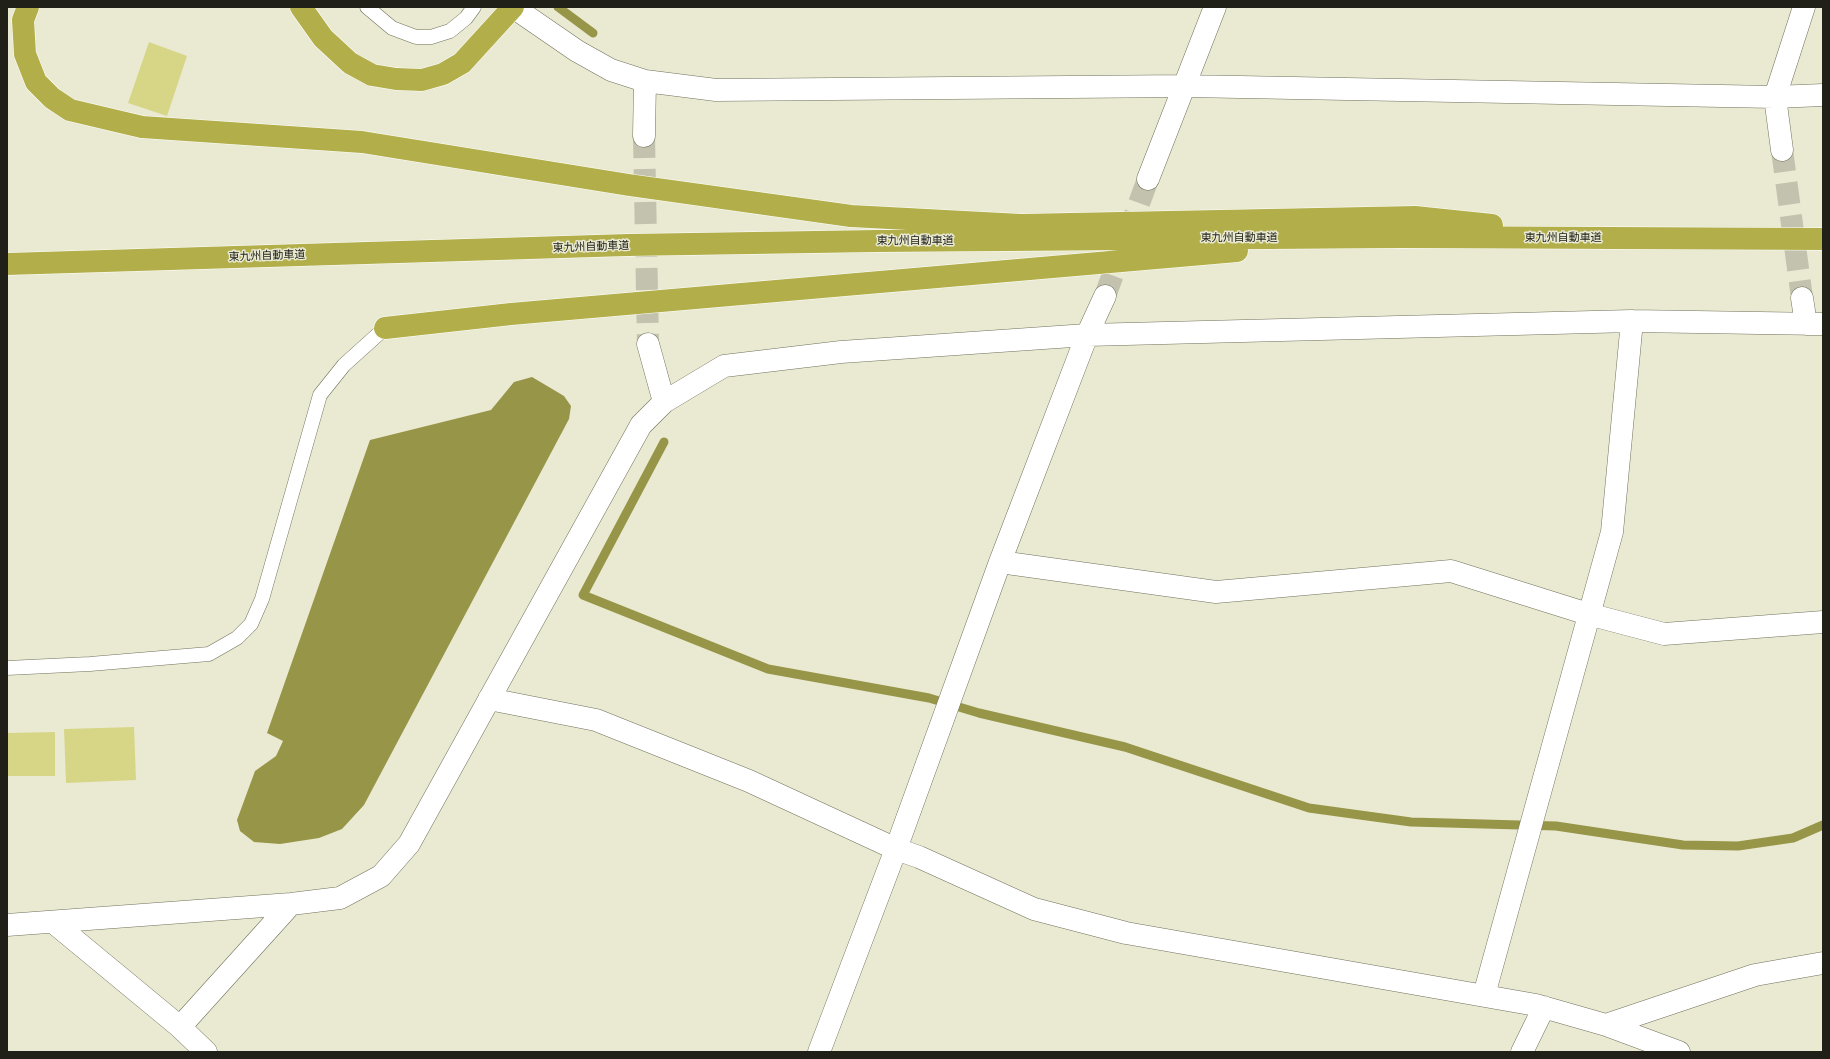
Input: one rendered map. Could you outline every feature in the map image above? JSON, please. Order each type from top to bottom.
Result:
[{"type":"highway","points":[[28,7],[23,20],[24,54],[36,82],[52,98],[70,110],[142,127],[362,142],[629,185],[851,216],[1021,225],[1414,217],[1617,238]]},
{"type":"highway","points":[[301,7],[323,38],[350,63],[372,74],[396,79],[422,80],[443,74],[462,63],[513,7]]},
{"type":"highway","points":[[385,328],[511,314],[1401,237]]},
{"type":"highway","name":"東九州自動車道","points":[[7,264],[644,245],[877,241],[1401,237],[1823,239]]},
{"type":"street","points":[[513,7],[577,51],[611,70],[645,81],[716,90],[1186,86],[1775,97],[1823,95]]},
{"type":"street","points":[[1782,150],[1775,97],[1804,7]]},
{"type":"street","points":[[1148,179],[1186,86],[1209,10]]},
{"type":"street","points":[[644,136],[645,81]]},
{"type":"street","points":[[819,1052],[896,848],[1000,562],[1087,335],[1105,296]]},
{"type":"street","points":[[7,925],[291,904],[340,898],[382,876],[410,844],[641,425],[664,402],[724,366],[841,352],[1087,335],[1632,321],[1814,324],[1802,298]]},
{"type":"street","points":[[1484,995],[1588,614],[1612,532],[1632,321]]},
{"type":"street","points":[[648,344],[664,402]]},
{"type":"street","points":[[1000,562],[1216,592],[1451,571],[1588,614],[1664,634],[1823,622]]},
{"type":"street","points":[[489,699],[596,720],[749,781],[1034,909],[1126,933],[1484,995],[1544,1007],[1606,1025],[1679,1052]]},
{"type":"street","points":[[180,1027],[291,904]]},
{"type":"street","points":[[52,922],[180,1027],[206,1052]]},
{"type":"street","points":[[1606,1025],[1755,975],[1823,963]]},
{"type":"street","points":[[1522,1052],[1544,1007]]},
{"type":"lane","points":[[367,7],[392,28],[416,36],[432,37],[450,31],[466,18],[474,7]]},
{"type":"lane","points":[[7,668],[90,664],[209,654],[237,638],[251,624],[262,599],[320,395],[344,365],[385,328]]},
{"type":"shaded area","points":[[532,377],[564,396],[571,406],[569,419],[364,805],[342,829],[319,838],[280,844],[254,842],[240,831],[237,820],[255,771],[276,756],[283,741],[267,733],[370,440],[491,410],[514,382]]},
{"type":"building","points":[[149,42],[187,56],[167,116],[128,103]]},
{"type":"building","points":[[134,727],[136,780],[66,783],[64,729]]},
{"type":"building","points":[[55,732],[55,776],[7,776],[7,733]]},
{"type":"waterway","points":[[558,7],[593,33]]},
{"type":"waterway","points":[[664,442],[583,595],[768,669],[929,698],[979,713],[1125,747],[1309,808],[1411,822],[1556,826],[1683,845],[1738,846],[1793,838],[1823,825]]},
{"type":"tunnel","points":[[644,136],[648,344]]},
{"type":"tunnel","points":[[1782,150],[1802,298]]},
{"type":"tunnel","points":[[1105,296],[1148,179]]}]
